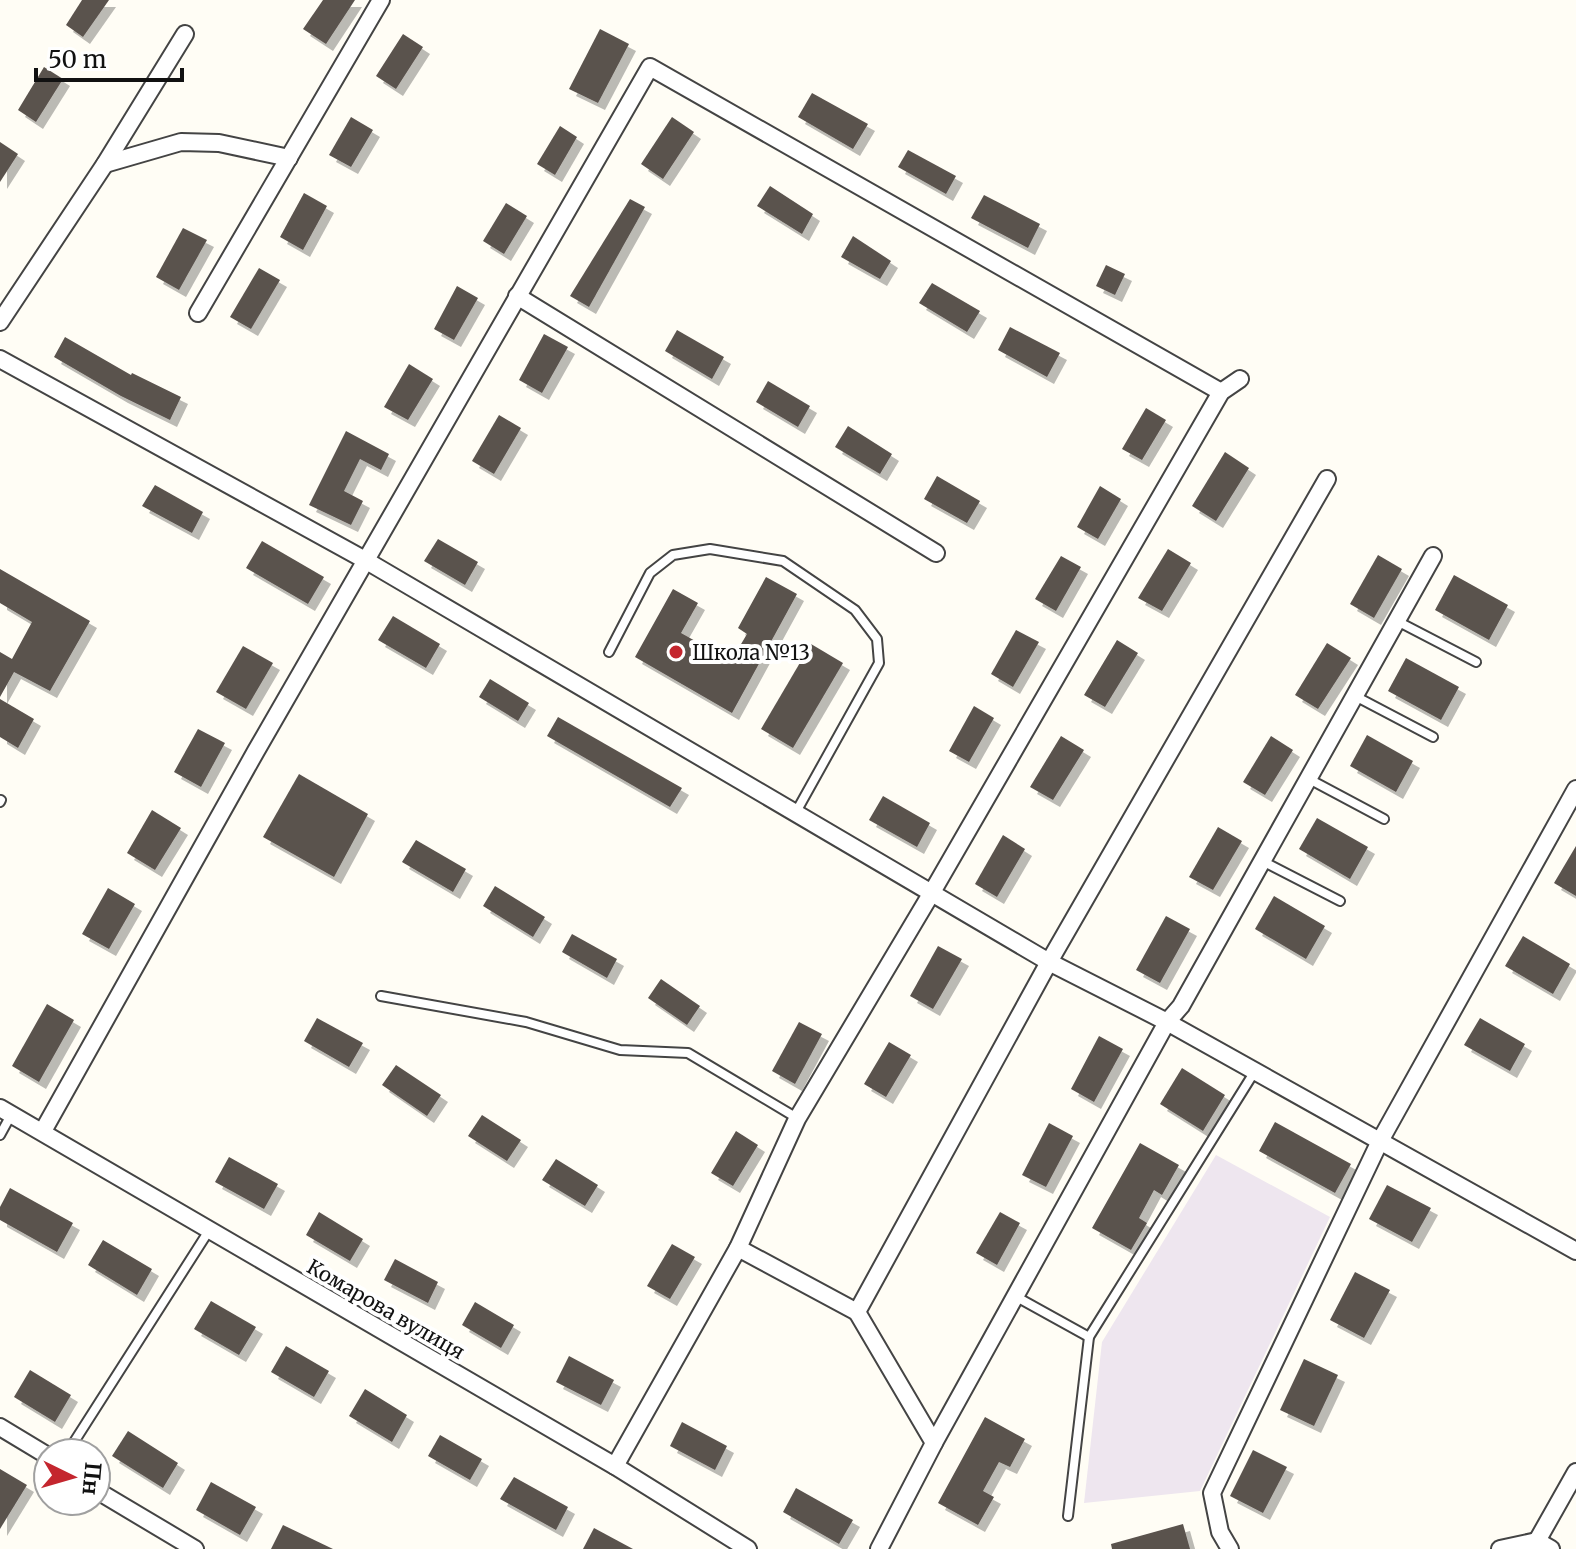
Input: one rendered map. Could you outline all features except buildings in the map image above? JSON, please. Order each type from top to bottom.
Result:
[{"type":"street","points":[[198,313],[381,0]]},
{"type":"street","points":[[0,322],[105,164],[185,34]]},
{"type":"street","points":[[43,1131],[365,560],[650,67],[1221,392]]},
{"type":"street","points":[[105,164],[181,142],[219,143],[289,158]]},
{"type":"street","points":[[517,296],[936,553]]},
{"type":"street","points":[[0,359],[365,560],[1049,962],[1167,1022],[1576,1251]]},
{"type":"street","points":[[615,1466],[738,1248],[797,1119],[1221,392],[1240,379]]},
{"type":"street","points":[[857,1312],[1049,962],[1327,479]]},
{"type":"street","points":[[879,1549],[934,1443],[1167,1022],[1181,1006],[1433,556]]},
{"type":"street","points":[[1230,1549],[1220,1532],[1212,1493],[1380,1141],[1576,789]]},
{"type":"street","name":"Комарова вулиця","points":[[6,1111],[615,1466],[748,1549]]},
{"type":"street","points":[[738,1248],[857,1312],[934,1443]]},
{"type":"street","points":[[0,1427],[32,1446]]},
{"type":"street","points":[[1500,1549],[1544,1545],[1576,1472]]},
{"type":"street","points":[[112,1500],[195,1549]]},
{"type":"lane","points":[[609,652],[650,573],[673,555],[710,549],[783,561],[855,610],[877,639],[879,663],[796,812]]},
{"type":"lane","points":[[1396,620],[1476,662]]},
{"type":"lane","points":[[1354,696],[1433,737]]},
{"type":"lane","points":[[1308,779],[1384,819]]},
{"type":"lane","points":[[1262,861],[1340,901]]},
{"type":"lane","points":[[381,996],[526,1022],[620,1050],[688,1053],[797,1119]]},
{"type":"lane","points":[[1068,1516],[1089,1337],[1255,1071]]},
{"type":"lane","points":[[0,1135],[6,1111]]},
{"type":"lane","points":[[77,1437],[210,1229]]},
{"type":"lane","points":[[1015,1296],[1089,1337]]},
{"type":"shaded area","points":[[1216,1155],[1330,1217],[1200,1491],[1084,1503],[1102,1342]]},
{"type":"place","name":"Школа №13","points":[[676,652]]}]
